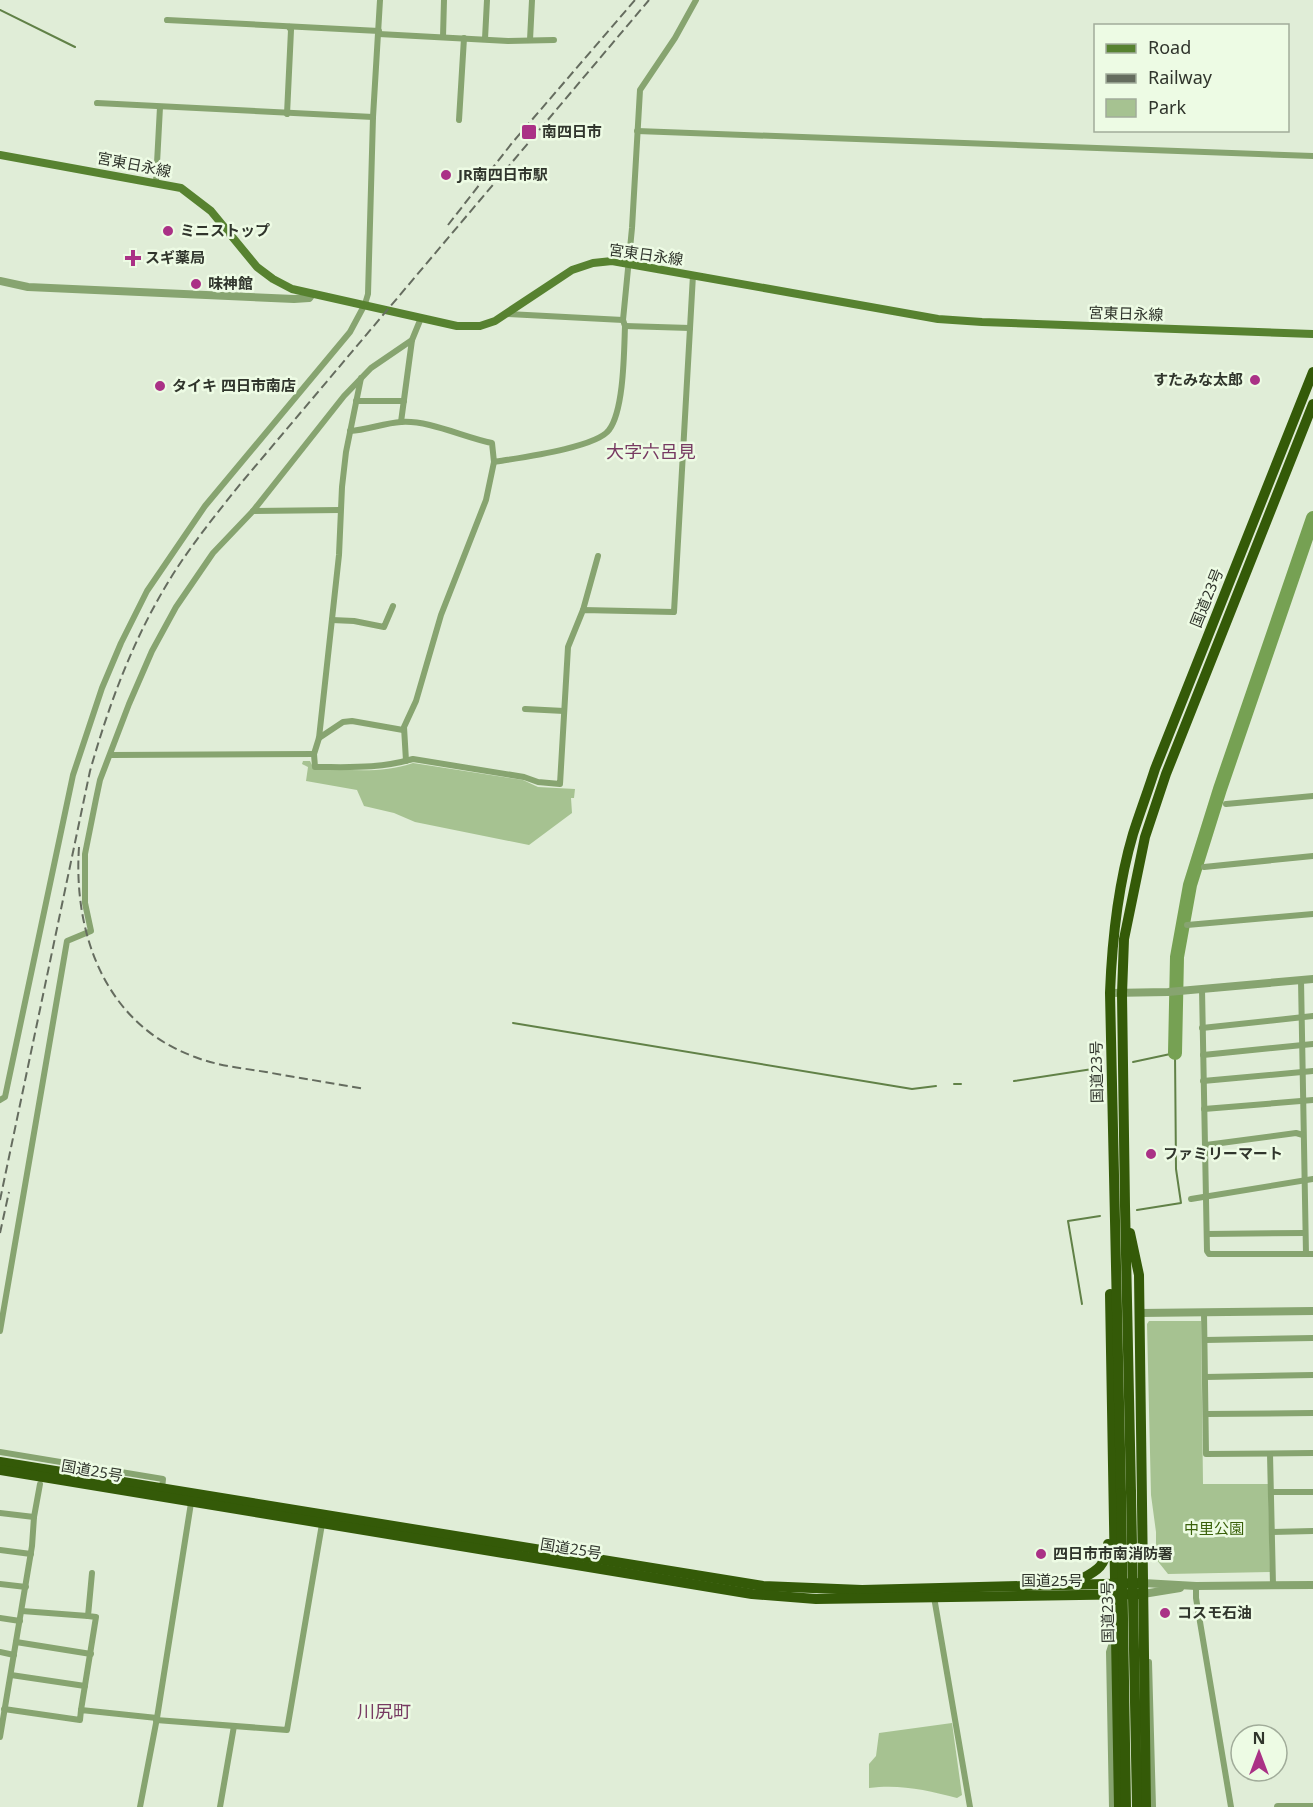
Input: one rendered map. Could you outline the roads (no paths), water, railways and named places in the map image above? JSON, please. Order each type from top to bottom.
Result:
[{"type":"highway","name":"国道23号","points":[[1137,1807],[1119,1206],[1110,993],[1113,937],[1132,836],[1155,769],[1313,372]]},
{"type":"highway","name":"国道23号","points":[[1119,1206],[1124,939],[1145,837],[1170,763],[1313,404]]},
{"type":"highway","points":[[1119,1206],[1138,1275],[1146,1807]]},
{"type":"highway","points":[[1119,1206],[1109,1313],[1119,1807]]},
{"type":"highway","name":"国道25号","points":[[0,1462],[764,1586],[862,1590],[1073,1583],[1115,1589]]},
{"type":"highway","name":"国道25号","points":[[0,1470],[752,1594],[816,1599],[1143,1588]]},
{"type":"highway","name":"国道23号","points":[[1126,1492],[1126,1807]]},
{"type":"highway","points":[[1073,1583],[1091,1575],[1101,1566],[1106,1557],[1113,1531]]},
{"type":"main road","name":"宮東日永線","points":[[0,155],[181,188],[211,211],[257,267],[292,289],[447,324],[472,327],[488,324],[507,314],[552,281],[572,270],[603,261],[628,263],[938,319],[1313,334]]},
{"type":"street","points":[[0,1100],[5,1096],[73,775],[102,688],[121,643],[147,591],[173,550],[205,506],[350,332],[365,304],[368,294],[380,0]]},
{"type":"street","points":[[443,37],[444,0]]},
{"type":"street","points":[[485,39],[486,0]]},
{"type":"street","points":[[530,40],[532,0]]},
{"type":"street","points":[[494,462],[572,447],[605,435],[611,428],[620,397],[640,90],[675,38],[696,0]]},
{"type":"street","points":[[167,20],[443,37],[554,40]]},
{"type":"street","points":[[287,114],[291,30],[289,27]]},
{"type":"street","points":[[459,120],[464,38]]},
{"type":"street","points":[[97,103],[374,117]]},
{"type":"street","points":[[156,182],[160,107]]},
{"type":"street","points":[[637,131],[1313,156]]},
{"type":"street","points":[[583,610],[674,612],[693,275]]},
{"type":"street","points":[[0,281],[28,287],[294,300],[309,298],[312,294]]},
{"type":"street","points":[[507,314],[690,328]]},
{"type":"street","points":[[401,422],[412,340],[421,318]]},
{"type":"street","points":[[0,1331],[67,941],[91,931],[85,903],[85,854],[100,780],[133,695],[160,635],[186,591],[213,553],[253,511],[344,396],[376,364],[412,340]]},
{"type":"street","points":[[361,378],[350,431],[340,510],[339,555],[320,738],[314,754],[315,766],[373,768],[412,759],[560,784],[568,647],[583,610],[598,556]]},
{"type":"street","points":[[356,401],[404,401]]},
{"type":"street","points":[[350,431],[401,422],[429,424],[454,434],[492,443],[494,462],[486,500],[441,615],[416,701],[403,730],[406,761]]},
{"type":"street","points":[[253,511],[340,510]]},
{"type":"street","points":[[332,620],[354,621],[384,627],[393,606]]},
{"type":"street","points":[[525,709],[564,711]]},
{"type":"street","points":[[320,738],[343,722],[352,721],[403,730]]},
{"type":"street","points":[[111,755],[314,754]]},
{"type":"street","points":[[1226,804],[1313,796]]},
{"type":"street","points":[[1204,867],[1313,856]]},
{"type":"street","points":[[1187,925],[1313,914]]},
{"type":"street","points":[[1110,993],[1168,992],[1313,979]]},
{"type":"street","points":[[1202,989],[1207,1251],[1209,1254],[1309,1254],[1305,1233],[1301,980]]},
{"type":"street","points":[[1202,1028],[1313,1016]]},
{"type":"street","points":[[1203,1054],[1313,1044]]},
{"type":"street","points":[[1203,1081],[1313,1071]]},
{"type":"street","points":[[1204,1109],[1313,1100]]},
{"type":"street","points":[[1206,1145],[1296,1133],[1303,1135]]},
{"type":"street","points":[[1191,1199],[1313,1179]]},
{"type":"street","points":[[1207,1234],[1305,1233]]},
{"type":"street","points":[[0,1281],[8,1283]]},
{"type":"street","points":[[1139,1312],[1313,1311]]},
{"type":"street","points":[[1204,1313],[1206,1454],[1313,1453]]},
{"type":"street","points":[[1205,1340],[1313,1338]]},
{"type":"street","points":[[1205,1377],[1313,1375]]},
{"type":"street","points":[[1206,1414],[1313,1413]]},
{"type":"street","points":[[0,1452],[163,1479],[162,1489]]},
{"type":"street","points":[[1270,1454],[1273,1585]]},
{"type":"street","points":[[0,1737],[26,1587],[40,1484]]},
{"type":"street","points":[[1271,1492],[1313,1492]]},
{"type":"street","points":[[140,1807],[157,1719],[191,1503]]},
{"type":"street","points":[[0,1513],[34,1517]]},
{"type":"street","points":[[81,1710],[287,1730],[322,1524]]},
{"type":"street","points":[[1272,1532],[1313,1532]]},
{"type":"street","points":[[0,1550],[31,1554]]},
{"type":"street","points":[[88,1616],[92,1573]]},
{"type":"street","points":[[0,1584],[26,1587]]},
{"type":"street","points":[[1143,1588],[1313,1585]]},
{"type":"street","points":[[1196,1586],[1196,1598],[1231,1807]]},
{"type":"street","points":[[934,1596],[970,1807]]},
{"type":"street","points":[[4,1709],[80,1720],[96,1617],[22,1611]]},
{"type":"street","points":[[0,1618],[20,1621]]},
{"type":"street","points":[[1112,1807],[1109,1652],[1116,1633]]},
{"type":"street","points":[[1142,1636],[1149,1651],[1153,1807]]},
{"type":"street","points":[[16,1642],[91,1654]]},
{"type":"street","points":[[0,1652],[14,1654]]},
{"type":"street","points":[[10,1675],[85,1686]]},
{"type":"street","points":[[220,1807],[234,1726]]},
{"type":"street","points":[[1278,1807],[1313,1807]]},
{"type":"waterway","points":[[0,10],[75,47]]},
{"type":"waterway","points":[[1175,1053],[1177,957],[1190,885],[1220,789],[1313,518]]},
{"type":"waterway","points":[[513,1023],[912,1089],[936,1086]]},
{"type":"waterway","points":[[1133,1062],[1175,1053],[1176,1169],[1181,1203],[1137,1210]]},
{"type":"waterway","points":[[1014,1081],[1099,1068]]},
{"type":"waterway","points":[[954,1084],[961,1084]]},
{"type":"waterway","points":[[1082,1304],[1068,1221],[1100,1216]]},
{"type":"railway","points":[[448,225],[512,143],[635,0]]},
{"type":"railway","points":[[0,1200],[90,771],[127,663],[152,611],[188,552],[242,482],[649,0]]},
{"type":"railway","points":[[79,847],[82,912],[90,944],[101,973],[118,1000],[138,1023],[164,1042],[204,1060],[365,1089]]},
{"type":"railway","points":[[0,1233],[9,1192]]},
{"type":"place","name":"南四日市","points":[[529,132]]},
{"type":"place","name":"JR南四日市駅","points":[[446,175]]},
{"type":"place","name":"ミニストップ","points":[[168,231]]},
{"type":"place","name":"スギ薬局","points":[[133,258]]},
{"type":"place","name":"味神館","points":[[196,284]]},
{"type":"place","name":"すたみな太郎","points":[[1255,380]]},
{"type":"place","name":"タイキ 四日市南店","points":[[160,386]]},
{"type":"place","name":"ファミリーマート","points":[[1151,1154]]},
{"type":"place","name":"四日市市南消防署","points":[[1041,1554]]},
{"type":"place","name":"コスモ石油","points":[[1165,1613]]},
{"type":"district","name":"大字六呂見","points":[[651,452]]},
{"type":"district","name":"川尻町","points":[[384,1712]]},
{"type":"park label","name":"中里公園","points":[[1214,1529]]}]
